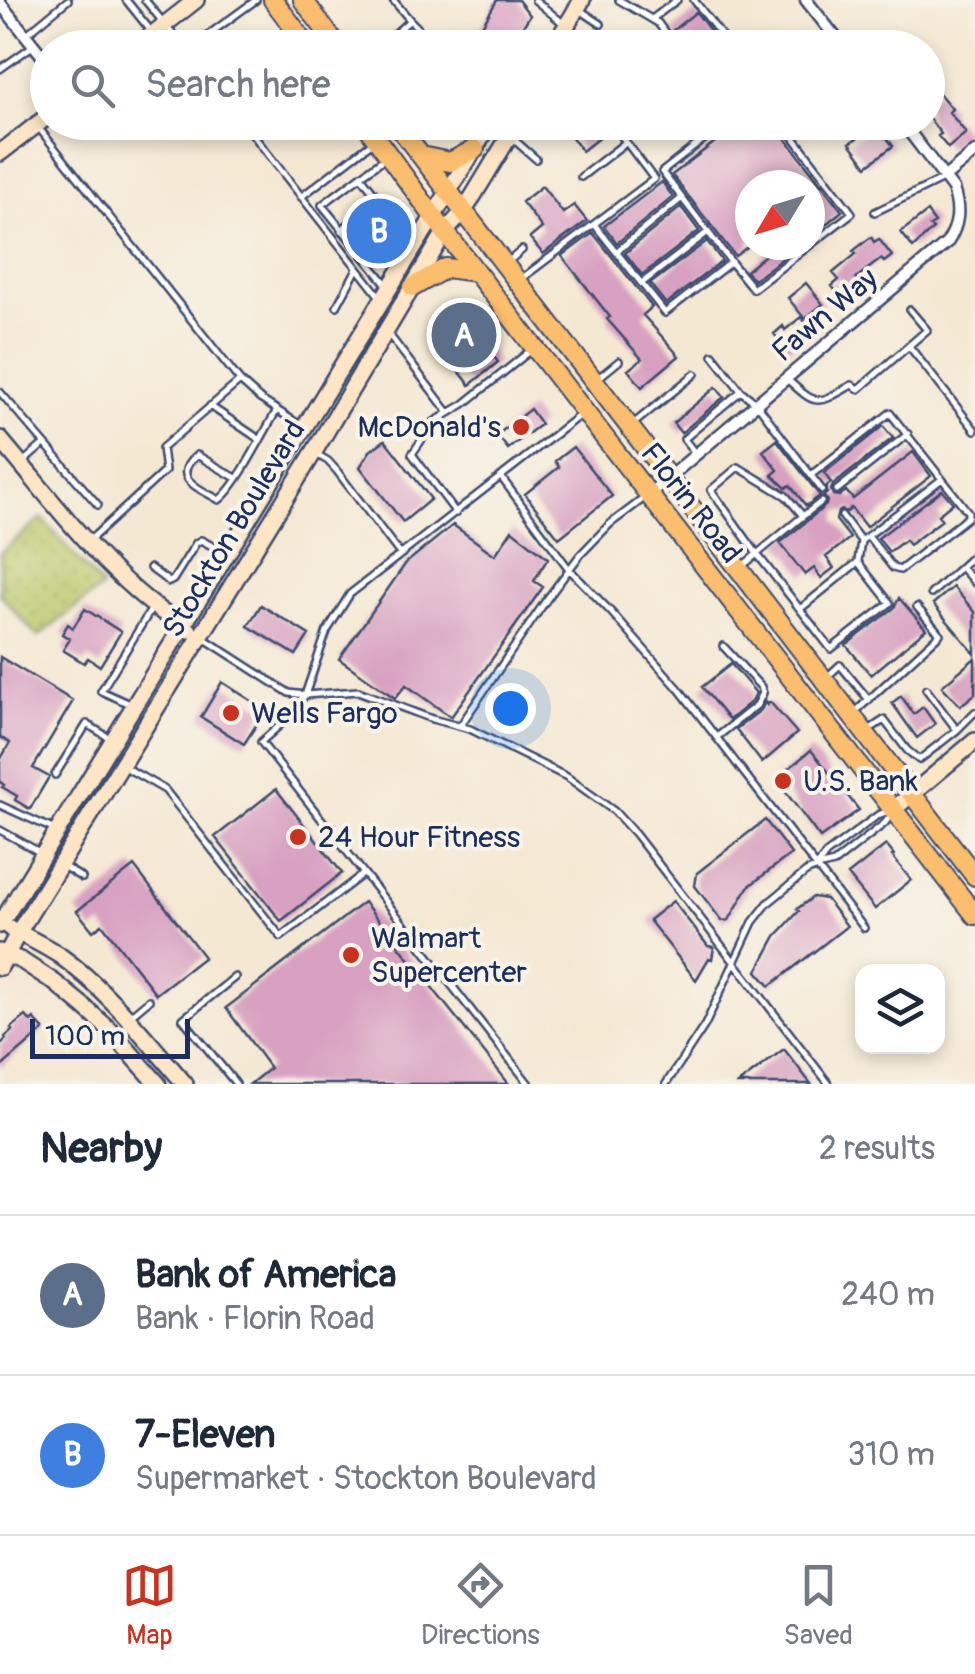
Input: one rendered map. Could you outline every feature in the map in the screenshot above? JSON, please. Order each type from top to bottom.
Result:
[{"type":"main road","points":[[159,29],[196,0]]},
{"type":"main road","points":[[274,0],[296,30]]},
{"type":"main road","points":[[303,0],[326,30]]},
{"type":"main road","points":[[564,30],[580,4]]},
{"type":"main road","points":[[0,153],[30,129]]},
{"type":"main road","name":"Florin Road","points":[[377,140],[975,916]]},
{"type":"main road","name":"Florin Road","points":[[409,140],[851,716],[971,866]]},
{"type":"main road","name":"Stockton Boulevard","points":[[2,959],[413,286],[440,224],[448,194],[480,140]]},
{"type":"main road","name":"Stockton Boulevard","points":[[0,924],[387,294],[440,224],[464,211],[508,140]]},
{"type":"main road","points":[[421,156],[450,162],[475,149]]},
{"type":"main road","points":[[413,286],[446,268],[476,272]]},
{"type":"main road","points":[[0,439],[109,568],[136,594],[201,636]]},
{"type":"main road","points":[[894,809],[970,746]]},
{"type":"main road","points":[[0,924],[57,954],[79,971],[111,1000],[185,1084]]},
{"type":"main road","points":[[2,959],[22,961],[54,982],[110,1030],[158,1084]]},
{"type":"main road","points":[[134,1058],[156,1071],[167,1084]]},
{"type":"street","points":[[806,0],[830,30]]},
{"type":"street","points":[[0,3],[30,41]]},
{"type":"street","points":[[916,140],[945,178],[975,152]]},
{"type":"street","name":"Fawn Way","points":[[649,494],[947,244],[958,211],[953,189],[945,178]]},
{"type":"lane","points":[[31,30],[68,0]]},
{"type":"lane","points":[[126,0],[159,29]]},
{"type":"lane","points":[[145,0],[159,29]]},
{"type":"lane","points":[[213,30],[256,0]]},
{"type":"lane","points":[[393,0],[420,30]]},
{"type":"lane","points":[[535,0],[566,26]]},
{"type":"lane","points":[[619,0],[663,30]]},
{"type":"lane","points":[[652,19],[677,0]]},
{"type":"lane","points":[[694,0],[717,30]]},
{"type":"lane","points":[[580,4],[601,24]]},
{"type":"lane","points":[[399,30],[410,20]]},
{"type":"lane","points":[[25,35],[30,31]]},
{"type":"lane","points":[[0,70],[30,49]]},
{"type":"lane","points":[[57,140],[240,382],[305,428]]},
{"type":"lane","points":[[257,140],[358,269],[387,294]]},
{"type":"lane","points":[[302,197],[375,140]]},
{"type":"lane","points":[[522,140],[536,158]]},
{"type":"lane","points":[[703,140],[662,172],[752,290],[852,213],[796,140]]},
{"type":"lane","points":[[518,282],[654,178],[626,142],[581,177]]},
{"type":"lane","points":[[387,294],[322,205],[388,155]]},
{"type":"lane","points":[[341,230],[352,216],[378,199],[361,176]]},
{"type":"lane","points":[[874,212],[945,178]]},
{"type":"lane","points":[[347,187],[354,197]]},
{"type":"lane","points":[[336,195],[344,206]]},
{"type":"lane","points":[[616,252],[682,198]]},
{"type":"lane","points":[[360,204],[364,211]]},
{"type":"lane","points":[[594,224],[665,313],[731,262]]},
{"type":"lane","points":[[642,284],[708,232]]},
{"type":"lane","points":[[505,264],[522,250]]},
{"type":"lane","points":[[337,306],[358,269]]},
{"type":"lane","points":[[787,379],[807,398],[817,401],[852,385],[858,389],[928,330],[910,310]]},
{"type":"lane","points":[[386,332],[449,412]]},
{"type":"lane","points":[[909,346],[975,430]]},
{"type":"lane","points":[[456,513],[412,454],[434,422],[464,404],[535,347]]},
{"type":"lane","points":[[712,355],[757,404],[822,490]]},
{"type":"lane","points":[[594,380],[619,361]]},
{"type":"lane","points":[[630,426],[695,374]]},
{"type":"lane","points":[[88,543],[165,472],[162,448],[240,382]]},
{"type":"lane","points":[[696,455],[684,439],[741,391]]},
{"type":"lane","points":[[0,392],[98,505]]},
{"type":"lane","points":[[210,406],[259,440]]},
{"type":"lane","points":[[236,478],[196,455],[185,468],[189,482],[219,500],[236,478],[277,410]]},
{"type":"lane","points":[[529,1084],[261,742],[288,718],[305,695],[326,632],[350,594],[585,411]]},
{"type":"lane","points":[[811,475],[890,413],[968,512],[968,517],[900,570],[868,536]]},
{"type":"lane","points":[[837,490],[908,434]]},
{"type":"lane","points":[[21,464],[44,444]]},
{"type":"lane","points":[[314,452],[337,471],[400,554]]},
{"type":"lane","points":[[803,516],[786,496],[738,467],[711,490],[831,648],[890,603],[858,562]]},
{"type":"lane","points":[[502,478],[570,569],[679,689],[864,928]]},
{"type":"lane","points":[[861,541],[942,479]]},
{"type":"lane","points":[[460,726],[570,569],[610,524],[649,494]]},
{"type":"lane","points":[[738,570],[821,502]]},
{"type":"lane","points":[[800,609],[858,562],[861,541],[842,516]]},
{"type":"lane","points":[[150,568],[170,582],[201,540],[228,554]]},
{"type":"lane","points":[[931,594],[975,554]]},
{"type":"lane","points":[[961,567],[975,583]]},
{"type":"lane","points":[[134,706],[101,691],[153,606]]},
{"type":"lane","points":[[851,716],[940,634],[917,607]]},
{"type":"lane","points":[[201,636],[289,693],[358,691],[432,720],[460,726],[566,778],[614,811],[829,1084]]},
{"type":"lane","points":[[716,737],[758,705],[764,693],[722,646]]},
{"type":"lane","points":[[824,680],[840,664],[868,700]]},
{"type":"lane","points":[[926,689],[955,732],[970,746]]},
{"type":"lane","points":[[865,733],[884,720],[919,760],[973,717]]},
{"type":"lane","points":[[54,776],[87,724],[113,741]]},
{"type":"lane","points":[[120,764],[165,790],[281,937],[364,873]]},
{"type":"lane","points":[[0,805],[58,831]]},
{"type":"lane","points":[[816,867],[826,854],[878,815],[894,809]]},
{"type":"lane","points":[[666,1084],[705,1025],[754,922],[768,903],[806,872],[834,863],[886,823],[894,809]]},
{"type":"lane","points":[[0,830],[43,854]]},
{"type":"lane","points":[[61,864],[82,878]]},
{"type":"lane","points":[[236,977],[183,1019],[236,1084]]},
{"type":"lane","points":[[127,1018],[149,1000]]},
{"type":"green space","points":[[42,518],[102,587],[38,637],[0,594],[0,553]]},
{"type":"building","points":[[497,0],[518,0],[530,15],[521,30],[480,30]]},
{"type":"building","points":[[696,12],[710,30],[673,30]]},
{"type":"building","points":[[945,100],[966,133],[948,148],[941,140],[945,140]]},
{"type":"building","points":[[574,140],[596,140],[582,151]]},
{"type":"building","points":[[718,140],[787,140],[810,170],[735,170],[735,256],[672,175]]},
{"type":"building","points":[[888,140],[893,146],[867,166],[850,143]]},
{"type":"building","points":[[662,182],[673,197],[617,243],[604,226]]},
{"type":"building","points":[[542,186],[563,213],[574,205],[587,221],[543,254],[530,238],[542,228],[522,202]]},
{"type":"building","points":[[825,189],[842,211],[825,225]]},
{"type":"building","points":[[681,207],[699,231],[642,275],[625,253]]},
{"type":"building","points":[[386,211],[402,221],[380,257],[364,247]]},
{"type":"building","points":[[927,212],[935,223],[930,226],[933,229],[913,248],[901,232]]},
{"type":"building","points":[[593,233],[652,307],[643,315],[679,356],[642,387],[628,370],[642,359],[607,319],[610,317],[562,256]]},
{"type":"building","points":[[871,237],[874,242],[879,239],[892,256],[884,262],[881,259],[856,278],[859,282],[840,297],[832,286],[839,280],[833,273]]},
{"type":"building","points":[[707,241],[722,261],[666,304],[650,284]]},
{"type":"building","points":[[759,260],[780,260],[754,280],[746,271]]},
{"type":"building","points":[[806,283],[823,304],[805,319],[788,298]]},
{"type":"building","points":[[459,312],[498,362],[470,385],[431,335]]},
{"type":"building","points":[[801,317],[812,330],[787,350],[774,334]]},
{"type":"building","points":[[716,387],[724,397],[681,433],[673,423]]},
{"type":"building","points":[[530,409],[541,424],[508,449],[497,435]]},
{"type":"building","points":[[883,426],[893,438],[833,485],[833,495],[846,491],[853,499],[913,452],[931,476],[866,527],[851,508],[838,512],[836,520],[850,538],[826,557],[834,568],[821,578],[814,568],[805,575],[780,543],[826,505],[823,496],[831,483],[824,473]]},
{"type":"building","points":[[385,440],[431,499],[403,522],[360,467],[370,451]]},
{"type":"building","points":[[777,440],[820,496],[806,506],[790,485],[786,488],[772,475],[778,470],[763,451]]},
{"type":"building","points":[[573,447],[612,496],[559,538],[525,494],[559,467],[555,461]]},
{"type":"building","points":[[942,490],[953,503],[938,515],[942,520],[909,545],[905,540],[889,552],[878,538]]},
{"type":"building","points":[[453,525],[495,555],[512,530],[548,558],[534,581],[543,587],[451,717],[406,685],[395,698],[339,659],[406,563]]},
{"type":"building","points":[[953,587],[975,612],[975,654],[933,604]]},
{"type":"building","points":[[899,598],[926,629],[871,675],[846,645],[894,608]]},
{"type":"building","points":[[261,605],[309,635],[296,655],[248,626]]},
{"type":"building","points":[[85,609],[121,632],[100,666],[88,658],[84,663],[63,650],[70,639],[62,634],[68,624],[73,628]]},
{"type":"building","points":[[0,657],[73,701],[33,768],[49,777],[30,809],[15,800],[17,796],[0,782],[0,760],[10,743],[0,737]]},
{"type":"building","points":[[975,658],[975,694],[960,706],[942,686]]},
{"type":"building","points":[[731,664],[756,693],[729,720],[702,687]]},
{"type":"building","points":[[222,682],[266,710],[244,744],[201,717]]},
{"type":"building","points":[[901,696],[914,714],[923,707],[935,724],[917,738],[892,703]]},
{"type":"building","points":[[765,702],[770,702],[797,733],[762,763],[736,729],[761,710]]},
{"type":"building","points":[[811,750],[859,810],[820,838],[776,779]]},
{"type":"building","points":[[276,789],[342,873],[281,921],[215,837]]},
{"type":"building","points":[[765,820],[791,854],[748,887],[729,920],[722,921],[695,886],[697,873]]},
{"type":"building","points":[[886,845],[911,880],[875,909],[848,875]]},
{"type":"building","points":[[134,866],[204,957],[156,994],[102,924],[93,931],[77,911]]},
{"type":"building","points":[[813,897],[826,899],[847,926],[770,986],[757,971],[776,936],[797,909]]},
{"type":"building","points":[[673,901],[708,946],[714,947],[712,959],[696,980],[649,920]]},
{"type":"building","name":"Walmart Supercenter","points":[[364,902],[509,1084],[250,1084],[270,1068],[226,1008]]},
{"type":"building","points":[[26,1016],[44,1030],[0,1068],[0,1045],[11,1028]]},
{"type":"building","points":[[784,1049],[811,1084],[738,1084]]},
{"type":"place","name":"7-Eleven","points":[[379,231]]},
{"type":"place","name":"Bank of America","points":[[464,335]]},
{"type":"place","name":"McDonald's","points":[[521,427]]},
{"type":"place","name":"Wells Fargo","points":[[231,713]]},
{"type":"place","name":"U.S. Bank","points":[[783,781]]},
{"type":"place","name":"24 Hour Fitness","points":[[298,837]]},
{"type":"place","name":"Walmart Supercenter","points":[[351,955]]}]
